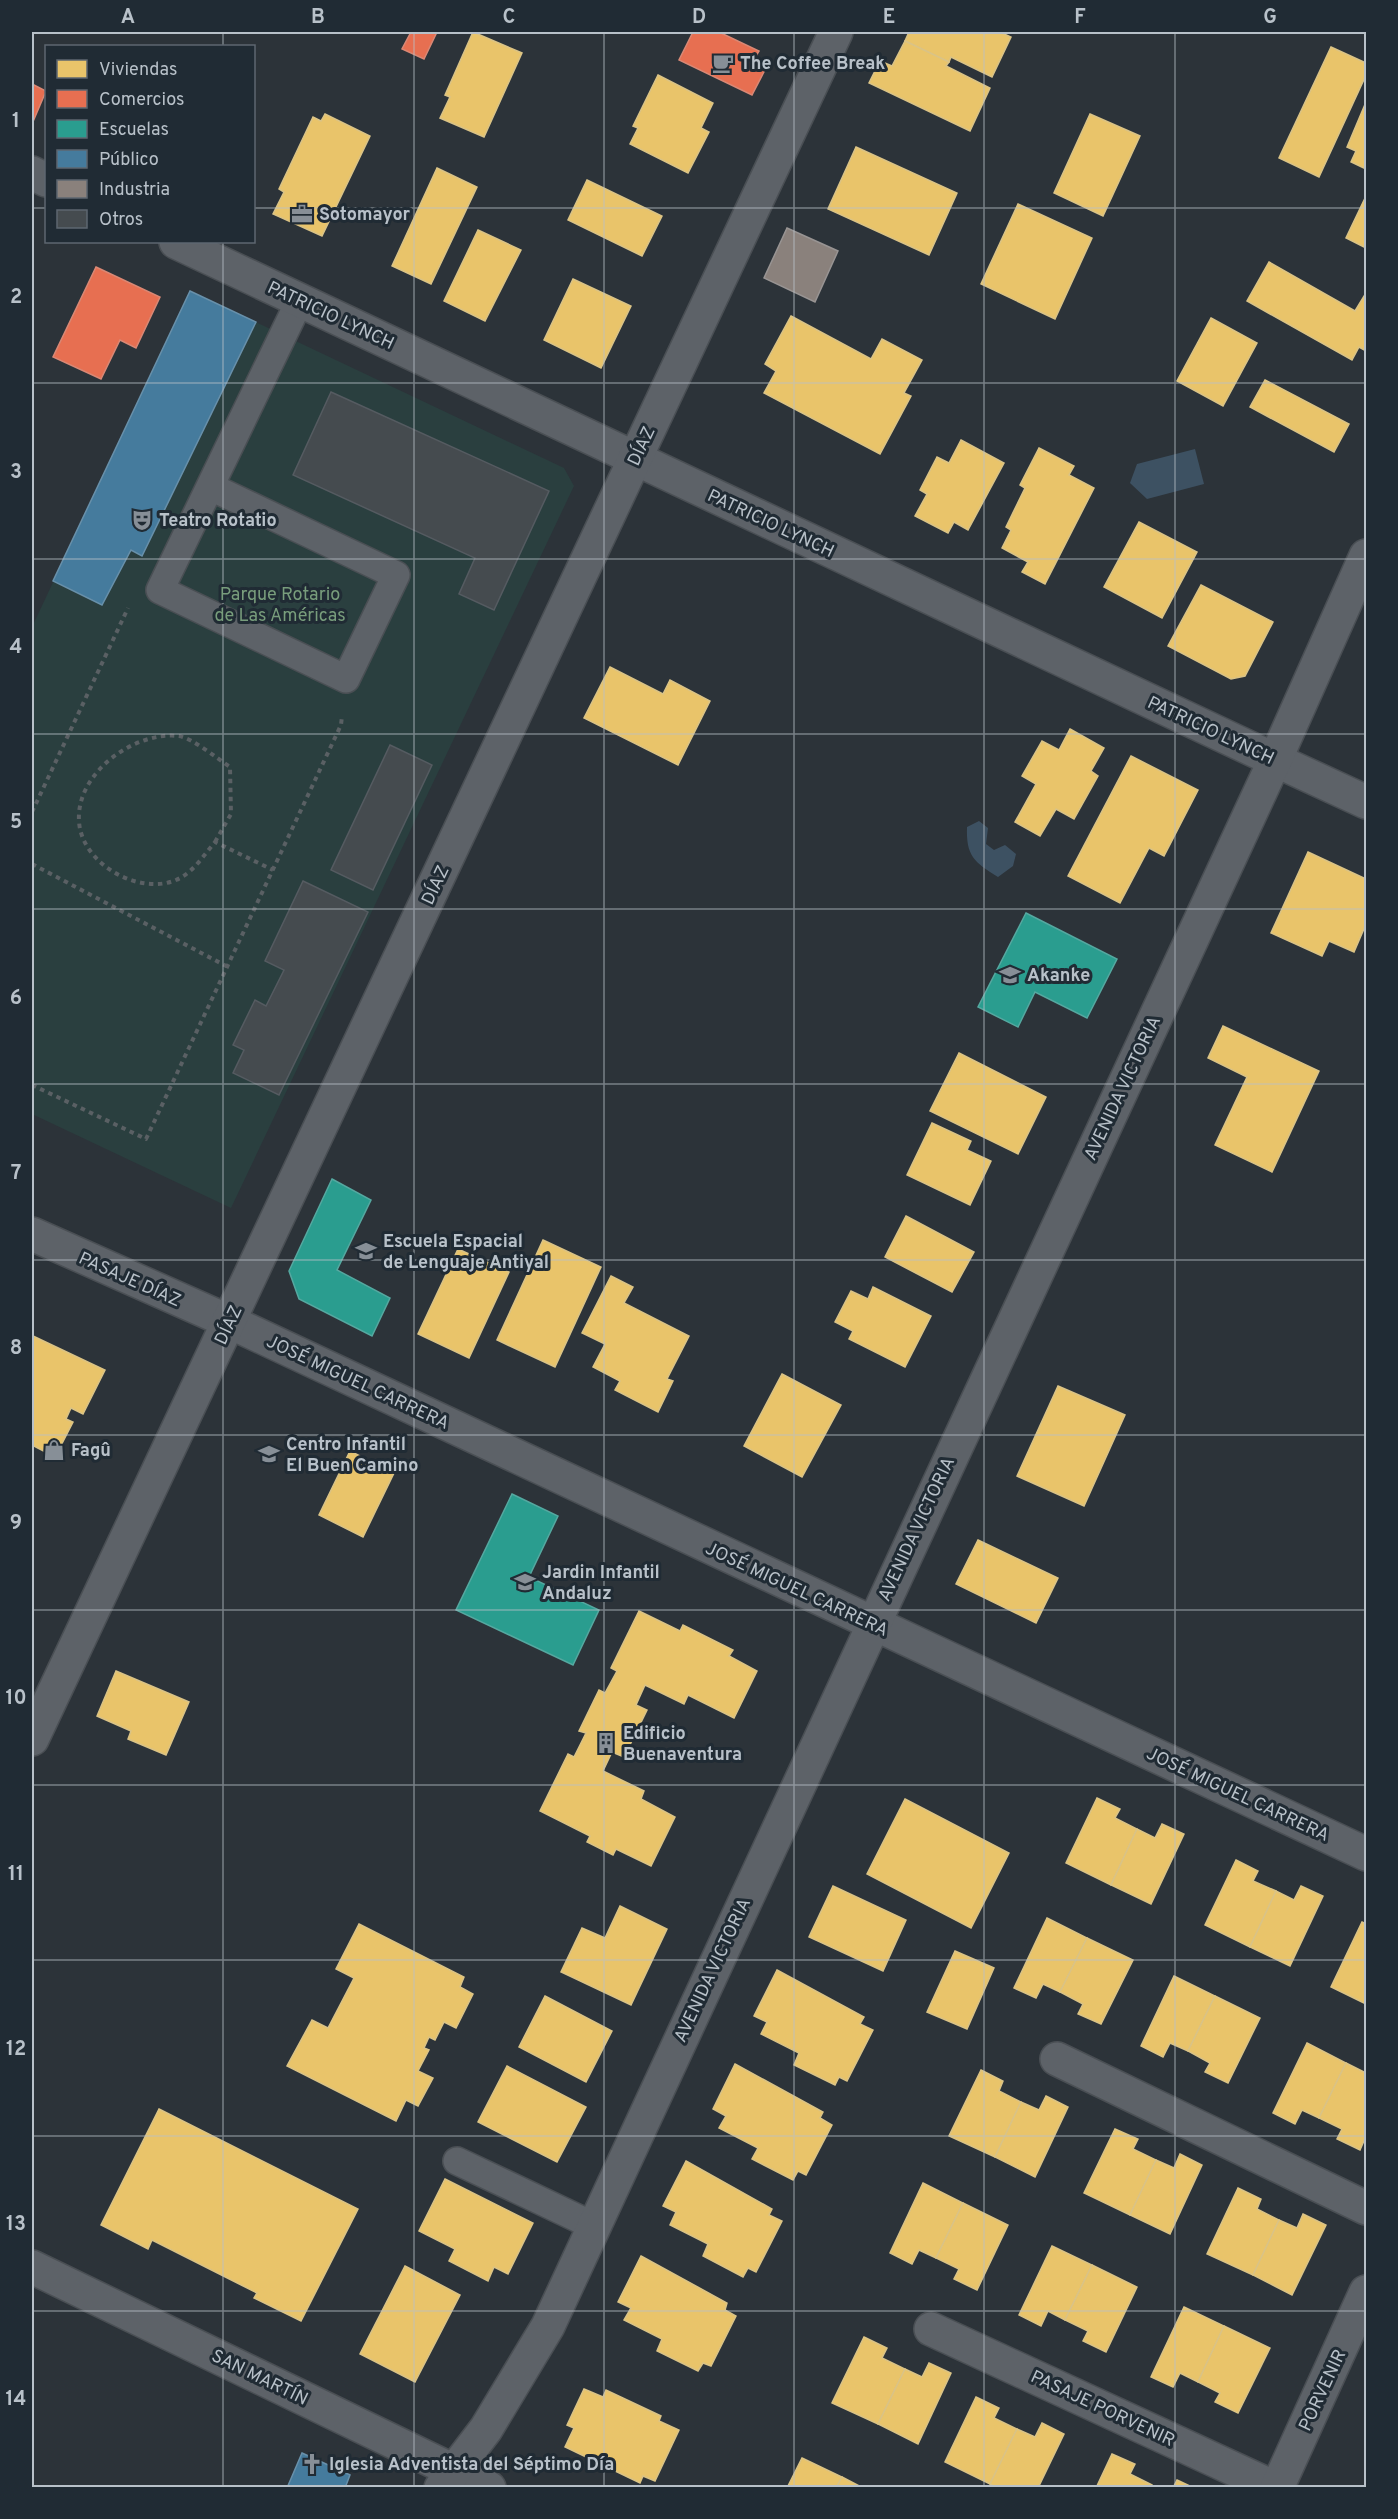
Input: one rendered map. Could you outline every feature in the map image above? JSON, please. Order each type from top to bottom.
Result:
[{"type":"street","name":"DÍAZ","points":[[32,1739],[836,32]]},
{"type":"street","name":"PATRICIO LYNCH","points":[[178,243],[635,460],[1366,802]]},
{"type":"street","name":"AVENIDA VICTORIA","points":[[448,2479],[486,2429],[548,2326],[1275,760],[1366,556]]},
{"type":"street","name":"PASAJE DÍAZ","points":[[32,1234],[230,1322]]},
{"type":"street","name":"JOSÉ MIGUEL CARRERA","points":[[230,1322],[1366,1854]]},
{"type":"street","points":[[1057,2059],[1366,2208]]},
{"type":"street","name":"SAN MARTÍN","points":[[32,2266],[448,2479],[489,2487]]},
{"type":"street","name":"PORVENIR","points":[[1276,2487],[1366,2292]]},
{"type":"street","name":"PASAJE PORVENIR","points":[[931,2329],[1276,2487]]},
{"type":"lane","points":[[211,487],[396,575],[346,679],[160,590],[300,300]]},
{"type":"lane","points":[[457,2161],[594,2226]]},
{"type":"path","points":[[32,812],[128,607],[160,590]]},
{"type":"path","points":[[32,1085],[146,1139],[341,725],[346,679]]},
{"type":"path","points":[[157,736],[182,736],[230,767],[231,814],[215,842],[193,869],[175,880],[146,884],[128,879],[104,865],[86,845],[79,821],[84,792],[104,765],[128,746],[157,736]]},
{"type":"path","points":[[215,842],[273,870]]},
{"type":"path","points":[[32,864],[228,967]]},
{"type":"green space","name":"Parque Rotario de Las Américas","points":[[190,291],[564,468],[574,486],[231,1208],[32,1114],[32,627]]},
{"type":"water","points":[[1195,449],[1204,484],[1147,499],[1130,483],[1137,464]]},
{"type":"water","points":[[979,821],[988,828],[986,844],[994,850],[1005,845],[1016,854],[1013,866],[998,877],[977,862],[970,852],[967,827]]},
{"type":"building: Viviendas","points":[[473,32],[522,53],[484,137],[440,118],[450,97],[445,95]]},
{"type":"building: Viviendas","points":[[909,32],[1000,32],[1011,37],[992,77],[951,57],[949,62],[905,41]]},
{"type":"building: Viviendas","points":[[905,41],[949,62],[946,66],[990,88],[970,131],[869,83],[880,61],[892,66]]},
{"type":"building: Viviendas","points":[[1331,47],[1366,63],[1366,75],[1319,177],[1279,158]]},
{"type":"building: Viviendas","points":[[658,75],[713,103],[701,128],[709,132],[688,173],[630,144],[638,128],[633,126]]},
{"type":"building: Viviendas","points":[[1366,102],[1366,169],[1351,162],[1356,151],[1347,147]]},
{"type":"building: Viviendas","points":[[325,114],[370,136],[322,236],[273,214],[284,192],[279,189],[313,117],[321,121]]},
{"type":"building: Viviendas","points":[[1090,114],[1140,136],[1103,216],[1054,193]]},
{"type":"building: Viviendas","points":[[856,147],[957,193],[929,255],[828,209]]},
{"type":"building: Viviendas","points":[[437,168],[477,187],[431,284],[392,266]]},
{"type":"building: Viviendas","points":[[587,180],[662,216],[642,256],[568,220]]},
{"type":"building: Viviendas","points":[[1366,196],[1366,248],[1346,238]]},
{"type":"building: Viviendas","points":[[1018,204],[1092,238],[1055,319],[981,284]]},
{"type":"building: Viviendas","points":[[478,230],[521,250],[485,321],[444,301]]},
{"type":"building: Viviendas","points":[[1269,262],[1355,311],[1366,293],[1366,351],[1359,347],[1352,360],[1247,301]]},
{"type":"building: Viviendas","points":[[573,279],[631,306],[601,368],[544,340]]},
{"type":"building: Viviendas","points":[[791,316],[871,359],[882,339],[922,360],[904,393],[911,396],[880,454],[764,393],[776,371],[765,364]]},
{"type":"building: Viviendas","points":[[1211,318],[1257,343],[1223,406],[1177,381]]},
{"type":"building: Viviendas","points":[[1265,380],[1349,424],[1334,452],[1250,407]]},
{"type":"building: Viviendas","points":[[961,440],[1004,463],[968,530],[954,522],[948,533],[915,516],[927,494],[920,490],[937,457],[949,463]]},
{"type":"building: Viviendas","points":[[1039,448],[1074,466],[1069,475],[1094,488],[1045,584],[1022,572],[1028,562],[1002,548],[1011,530],[1006,527],[1025,488],[1020,485]]},
{"type":"building: Viviendas","points":[[1139,522],[1197,552],[1162,618],[1104,587]]},
{"type":"building: Viviendas","points":[[1201,585],[1273,622],[1245,676],[1231,679],[1168,646]]},
{"type":"building: Viviendas","points":[[610,667],[663,694],[670,680],[710,701],[678,765],[584,718]]},
{"type":"building: Viviendas","points":[[1070,729],[1104,748],[1091,771],[1098,776],[1074,819],[1056,809],[1040,836],[1015,822],[1036,784],[1022,776],[1042,741],[1059,750]]},
{"type":"building: Viviendas","points":[[1131,756],[1198,790],[1164,856],[1149,848],[1120,903],[1068,876]]},
{"type":"building: Viviendas","points":[[1308,852],[1366,879],[1366,924],[1354,952],[1329,941],[1322,956],[1271,933]]},
{"type":"building: Viviendas","points":[[1223,1026],[1319,1071],[1272,1172],[1215,1145],[1247,1077],[1208,1058]]},
{"type":"building: Viviendas","points":[[959,1053],[1046,1097],[1018,1154],[930,1111]]},
{"type":"building: Viviendas","points":[[932,1123],[971,1141],[967,1150],[991,1161],[970,1205],[907,1175]]},
{"type":"building: Viviendas","points":[[906,1216],[974,1252],[952,1292],[885,1257]]},
{"type":"building: Viviendas","points":[[543,1240],[601,1267],[555,1367],[497,1340]]},
{"type":"building: Viviendas","points":[[458,1249],[509,1272],[469,1358],[418,1334]]},
{"type":"building: Viviendas","points":[[611,1276],[633,1287],[624,1303],[689,1336],[667,1379],[673,1381],[658,1412],[615,1390],[620,1381],[593,1367],[605,1344],[582,1333]]},
{"type":"building: Viviendas","points":[[873,1287],[931,1316],[905,1367],[849,1339],[853,1331],[835,1322],[851,1291],[868,1299]]},
{"type":"building: Viviendas","points":[[33,1336],[105,1370],[83,1414],[71,1408],[66,1419],[73,1422],[55,1457],[32,1445]]},
{"type":"building: Viviendas","points":[[782,1374],[841,1405],[802,1477],[744,1446]]},
{"type":"building: Viviendas","points":[[1058,1386],[1125,1415],[1084,1506],[1017,1476]]},
{"type":"building: Viviendas","points":[[350,1451],[394,1473],[363,1537],[319,1515]]},
{"type":"building: Viviendas","points":[[978,1540],[1058,1578],[1036,1623],[956,1584]]},
{"type":"building: Viviendas","name":"Edificio Buenaventura","points":[[639,1611],[680,1631],[683,1625],[733,1650],[729,1656],[757,1671],[734,1718],[688,1695],[684,1704],[645,1685],[636,1705],[647,1710],[624,1757],[612,1752],[603,1771],[644,1791],[641,1799],[675,1817],[651,1866],[616,1849],[613,1855],[587,1842],[590,1836],[540,1811],[568,1754],[574,1757],[586,1733],[579,1731],[599,1690],[605,1693],[617,1671],[611,1668]]},
{"type":"building: Viviendas","points":[[116,1671],[189,1702],[166,1755],[128,1739],[131,1731],[97,1716]]},
{"type":"building: Viviendas","points":[[1097,1798],[1120,1809],[1115,1818],[1137,1829],[1111,1885],[1066,1863]]},
{"type":"building: Viviendas","points":[[905,1799],[1009,1853],[971,1928],[867,1874]]},
{"type":"building: Viviendas","points":[[1162,1824],[1184,1834],[1151,1904],[1111,1885],[1137,1829],[1155,1838]]},
{"type":"building: Viviendas","points":[[1236,1860],[1258,1871],[1253,1881],[1276,1891],[1250,1947],[1205,1925]]},
{"type":"building: Viviendas","points":[[833,1886],[906,1920],[883,1971],[809,1937]]},
{"type":"building: Viviendas","points":[[1301,1886],[1323,1896],[1290,1966],[1250,1947],[1276,1891],[1294,1900]]},
{"type":"building: Viviendas","points":[[620,1906],[667,1929],[631,2005],[561,1972],[582,1928],[605,1938]]},
{"type":"building: Viviendas","points":[[1047,1918],[1087,1938],[1060,1992],[1043,1984],[1036,1998],[1014,1988]]},
{"type":"building: Viviendas","points":[[1362,1922],[1366,1924],[1366,2004],[1331,1987]]},
{"type":"building: Viviendas","points":[[359,1924],[464,1977],[460,1987],[473,1994],[456,2028],[444,2022],[435,2040],[429,2037],[424,2048],[429,2050],[418,2071],[433,2078],[418,2106],[406,2100],[396,2121],[287,2066],[312,2020],[328,2028],[354,1978],[336,1969]]},
{"type":"building: Viviendas","points":[[1087,1938],[1133,1960],[1101,2024],[1078,2014],[1083,2004],[1060,1992]]},
{"type":"building: Viviendas","points":[[955,1951],[994,1968],[967,2029],[927,2012]]},
{"type":"building: Viviendas","points":[[777,1970],[864,2017],[860,2024],[873,2030],[847,2081],[839,2077],[835,2085],[794,2065],[799,2053],[761,2034],[767,2022],[754,2016]]},
{"type":"building: Viviendas","points":[[1174,1976],[1215,1996],[1188,2051],[1170,2043],[1163,2057],[1141,2046]]},
{"type":"building: Viviendas","points":[[545,1996],[612,2031],[586,2082],[519,2047]]},
{"type":"building: Viviendas","points":[[1215,1996],[1260,2018],[1228,2083],[1205,2072],[1210,2063],[1188,2051]]},
{"type":"building: Viviendas","points":[[1307,2043],[1346,2063],[1319,2118],[1302,2110],[1295,2124],[1273,2113]]},
{"type":"building: Viviendas","points":[[1346,2063],[1366,2073],[1366,2136],[1360,2150],[1337,2139],[1342,2129],[1319,2118]]},
{"type":"building: Viviendas","points":[[735,2064],[823,2112],[820,2118],[832,2125],[806,2175],[798,2171],[793,2180],[752,2159],[758,2148],[719,2128],[726,2116],[713,2109]]},
{"type":"building: Viviendas","points":[[507,2066],[586,2107],[557,2162],[478,2122]]},
{"type":"building: Viviendas","points":[[981,2070],[1003,2081],[999,2091],[1021,2102],[995,2157],[949,2136]]},
{"type":"building: Viviendas","points":[[1046,2096],[1068,2107],[1035,2177],[995,2157],[1021,2102],[1039,2110]]},
{"type":"building: Viviendas","points":[[159,2109],[358,2209],[301,2321],[254,2298],[257,2293],[152,2240],[148,2249],[101,2225]]},
{"type":"building: Viviendas","points":[[1115,2129],[1138,2139],[1133,2149],[1156,2160],[1130,2215],[1084,2193]]},
{"type":"building: Viviendas","points":[[1180,2154],[1202,2165],[1170,2234],[1130,2215],[1156,2160],[1174,2168]]},
{"type":"building: Viviendas","points":[[686,2161],[772,2209],[769,2215],[782,2221],[756,2272],[748,2268],[743,2277],[703,2256],[708,2244],[670,2225],[676,2212],[663,2206]]},
{"type":"building: Viviendas","points":[[445,2179],[533,2223],[508,2274],[494,2267],[488,2281],[449,2261],[455,2249],[419,2231]]},
{"type":"building: Viviendas","points":[[923,2183],[963,2203],[936,2258],[919,2250],[912,2264],[890,2253]]},
{"type":"building: Viviendas","points":[[1238,2188],[1261,2199],[1257,2209],[1279,2220],[1253,2275],[1207,2254]]},
{"type":"building: Viviendas","points":[[963,2203],[1008,2225],[977,2290],[954,2279],[959,2269],[936,2258]]},
{"type":"building: Viviendas","points":[[1303,2214],[1326,2225],[1292,2295],[1253,2275],[1279,2220],[1297,2228]]},
{"type":"building: Viviendas","points":[[1052,2246],[1092,2265],[1065,2320],[1048,2311],[1041,2326],[1019,2315]]},
{"type":"building: Viviendas","points":[[641,2256],[727,2303],[725,2310],[736,2316],[711,2366],[703,2363],[698,2371],[657,2351],[662,2339],[624,2320],[631,2308],[618,2302]]},
{"type":"building: Viviendas","points":[[1092,2265],[1137,2287],[1106,2352],[1083,2341],[1088,2331],[1065,2320]]},
{"type":"building: Viviendas","points":[[405,2266],[460,2295],[415,2382],[360,2354]]},
{"type":"building: Viviendas","points":[[1184,2307],[1224,2326],[1198,2382],[1180,2373],[1173,2387],[1151,2377]]},
{"type":"building: Viviendas","points":[[1224,2326],[1270,2348],[1238,2413],[1215,2402],[1220,2393],[1198,2382]]},
{"type":"building: Viviendas","points":[[864,2337],[887,2348],[882,2358],[905,2369],[878,2424],[832,2403]]},
{"type":"building: Viviendas","points":[[929,2363],[951,2373],[918,2444],[878,2424],[905,2369],[922,2377]]},
{"type":"building: Viviendas","points":[[584,2389],[603,2397],[606,2390],[661,2416],[659,2421],[679,2430],[655,2481],[643,2476],[640,2483],[565,2447],[574,2428],[567,2425]]},
{"type":"building: Viviendas","points":[[976,2397],[999,2408],[994,2418],[1017,2429],[990,2484],[945,2462]]},
{"type":"building: Viviendas","points":[[1042,2423],[1064,2434],[1038,2488],[997,2488],[990,2484],[1017,2429],[1035,2437]]},
{"type":"building: Viviendas","points":[[1112,2454],[1135,2464],[1130,2474],[1152,2485],[1151,2488],[1096,2488]]},
{"type":"building: Viviendas","points":[[802,2458],[842,2477],[836,2488],[787,2488]]},
{"type":"building: Viviendas","points":[[842,2477],[863,2488],[836,2488]]},
{"type":"building: Viviendas","points":[[1177,2480],[1194,2488],[1173,2488]]},
{"type":"building: Comercios","points":[[411,32],[437,32],[424,59],[402,49]]},
{"type":"building: Comercios","name":"The Coffee Break","points":[[693,32],[719,32],[759,51],[754,59],[767,66],[752,95],[679,60]]},
{"type":"building: Comercios","points":[[32,84],[45,90],[45,93],[32,124]]},
{"type":"building: Comercios","points":[[96,267],[160,297],[136,348],[120,340],[101,379],[53,357]]},
{"type":"building: Escuelas","points":[[1026,913],[1117,959],[1087,1018],[1035,992],[1018,1027],[978,1007]]},
{"type":"building: Escuelas","points":[[332,1179],[371,1200],[337,1270],[390,1298],[372,1336],[299,1299],[289,1271]]},
{"type":"building: Escuelas","points":[[512,1494],[558,1516],[529,1577],[599,1610],[573,1665],[456,1610]]},
{"type":"building: Público","points":[[190,291],[256,322],[142,556],[131,550],[102,605],[53,581]]},
{"type":"building: Público","name":"Iglesia Adventista del Séptimo Día","points":[[302,2453],[350,2475],[345,2488],[287,2488]]},
{"type":"building: Industria","points":[[787,228],[838,251],[815,302],[764,278]]},
{"type":"building: Otros","points":[[331,392],[549,491],[494,610],[459,594],[475,558],[293,475]]},
{"type":"building: Otros","points":[[390,745],[432,765],[373,890],[331,870]]},
{"type":"building: Otros","points":[[303,881],[368,912],[279,1095],[233,1073],[244,1050],[233,1045],[255,1000],[266,1006],[284,970],[265,961]]},
{"type":"place","name":"The Coffee Break","points":[[723,63]]},
{"type":"place","name":"Sotomayor","points":[[302,214]]},
{"type":"place","name":"Teatro Rotatio","points":[[142,520]]},
{"type":"place","name":"Akanke","points":[[1010,975]]},
{"type":"place","name":"Escuela Espacial de Lenguaje Antiyal","points":[[366,1251]]},
{"type":"place","name":"Fagû","points":[[54,1450]]},
{"type":"place","name":"Centro Infantil El Buen Camino","points":[[269,1454]]},
{"type":"place","name":"Jardin Infantil Andaluz","points":[[525,1582]]},
{"type":"place","name":"Edificio Buenaventura","points":[[606,1743]]},
{"type":"place","name":"Iglesia Adventista del Séptimo Día","points":[[312,2464]]}]
